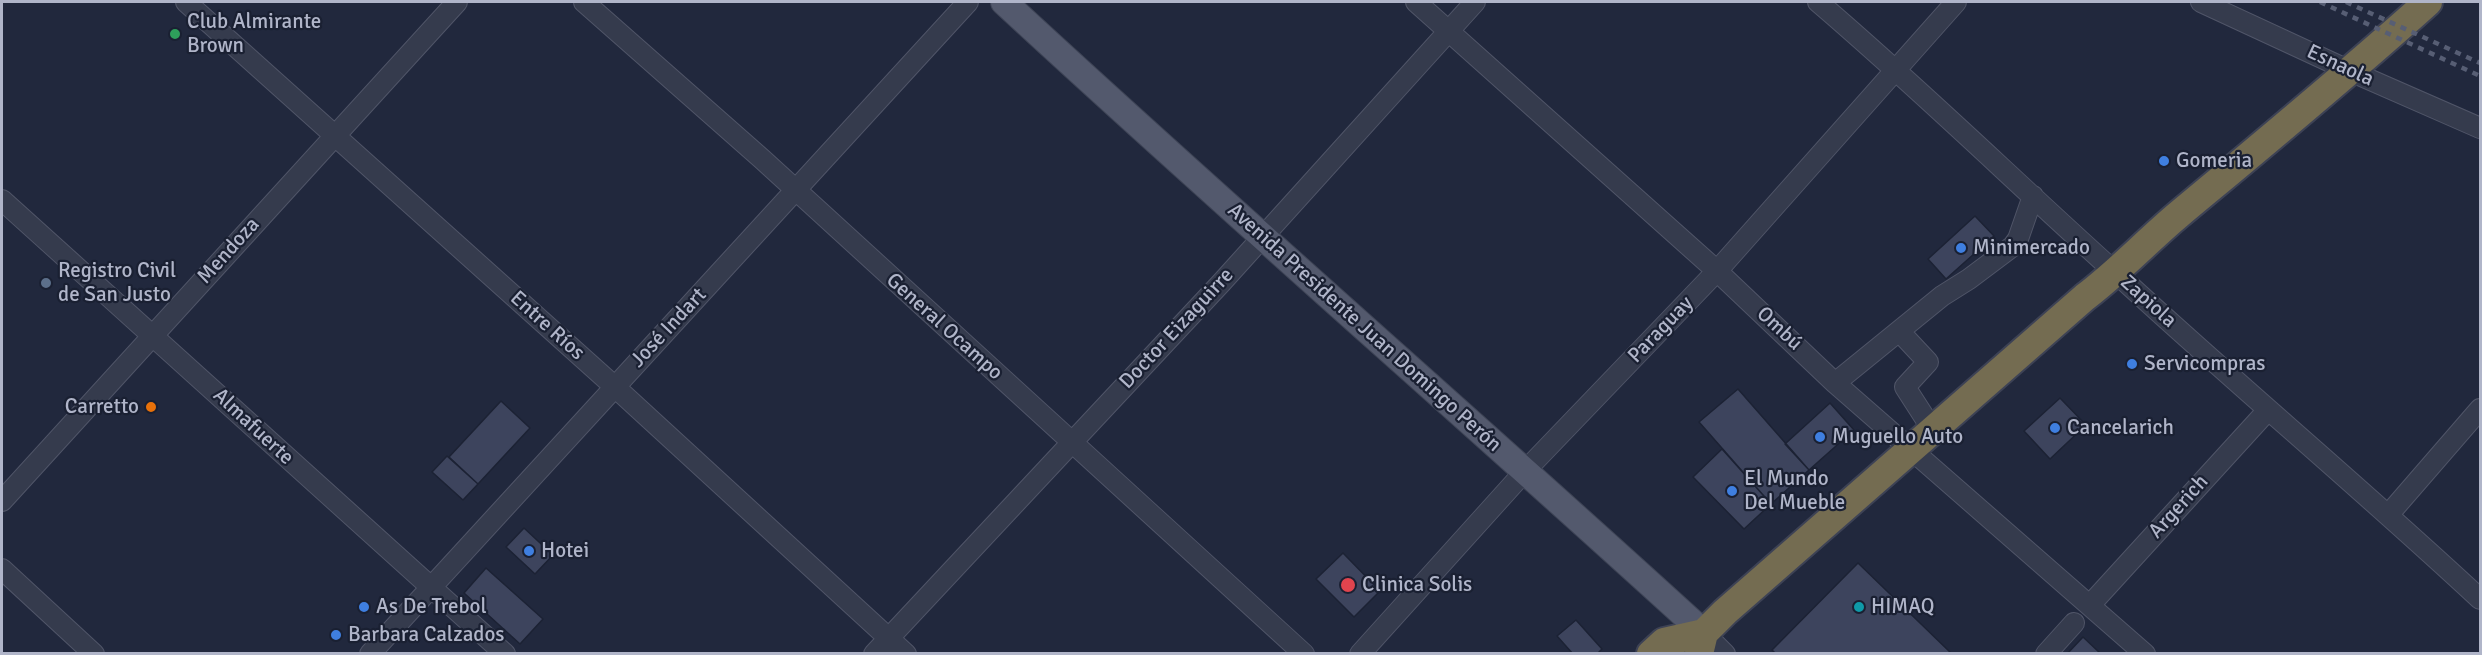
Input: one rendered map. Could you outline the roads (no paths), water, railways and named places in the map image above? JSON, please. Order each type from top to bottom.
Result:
[{"type":"highway","points":[[1651,654],[1664,642],[1696,647],[1932,429],[2085,297],[2116,274],[2171,221],[2350,71],[2428,2]]},
{"type":"main road","name":"Avenida Presidente Juan Domingo Perón","points":[[1004,2],[1261,236],[1525,471],[1696,647]]},
{"type":"street","name":"Entre Ríos","points":[[186,2],[615,387],[906,654]]},
{"type":"street","name":"Mendoza","points":[[2,501],[457,2]]},
{"type":"street","name":"General Ocampo","points":[[584,2],[796,191],[1304,654]]},
{"type":"street","name":"José Indart","points":[[370,654],[968,2]]},
{"type":"street","name":"Ombú","points":[[1416,2],[1717,271],[1835,383],[2145,654]]},
{"type":"street","name":"Doctor Eizaguirre","points":[[874,654],[1222,282],[1261,236],[1475,2]]},
{"type":"street","name":"Zapiola","points":[[1818,2],[1897,69],[2116,274],[2389,514],[2481,599]]},
{"type":"street","name":"Paraguay","points":[[1360,654],[1525,471],[1717,271],[1956,2]]},
{"type":"street","name":"Esnaola","points":[[2201,2],[2481,128]]},
{"type":"street","points":[[1835,383],[1942,296],[2013,246],[2018,239],[2033,196]]},
{"type":"street","name":"Almafuerte","points":[[2,200],[505,654]]},
{"type":"street","points":[[1899,331],[1928,362],[1905,387],[1932,429]]},
{"type":"street","points":[[2389,514],[2481,409]]},
{"type":"street","name":"Argerich","points":[[2090,605],[2268,410]]},
{"type":"street","points":[[2,569],[94,654]]},
{"type":"street","points":[[2046,654],[2074,623]]},
{"type":"street","name":"Avenida Presidente Juan Domingo Perón","points":[[1696,647],[1725,654]]},
{"type":"railway","points":[[2320,2],[2480,76]]},
{"type":"railway","points":[[2346,2],[2480,63]]},
{"type":"place","name":"Club Almirante Brown","points":[[175,34]]},
{"type":"place","name":"Gomeria","points":[[2164,161]]},
{"type":"place","name":"Minimercado","points":[[1961,248]]},
{"type":"place","name":"Registro Civil de San Justo","points":[[46,283]]},
{"type":"place","name":"Servicompras","points":[[2132,364]]},
{"type":"place","name":"Carretto","points":[[151,407]]},
{"type":"place","name":"Cancelarich","points":[[2055,428]]},
{"type":"place","name":"Muguello Auto","points":[[1820,437]]},
{"type":"place","name":"El Mundo Del Mueble","points":[[1732,491]]},
{"type":"place","name":"Hotei","points":[[529,551]]},
{"type":"place","name":"Clinica Solis","points":[[1348,585]]},
{"type":"place","name":"As De Trebol","points":[[364,607]]},
{"type":"place","name":"HIMAQ","points":[[1859,607]]},
{"type":"place","name":"Barbara Calzados","points":[[336,635]]}]
